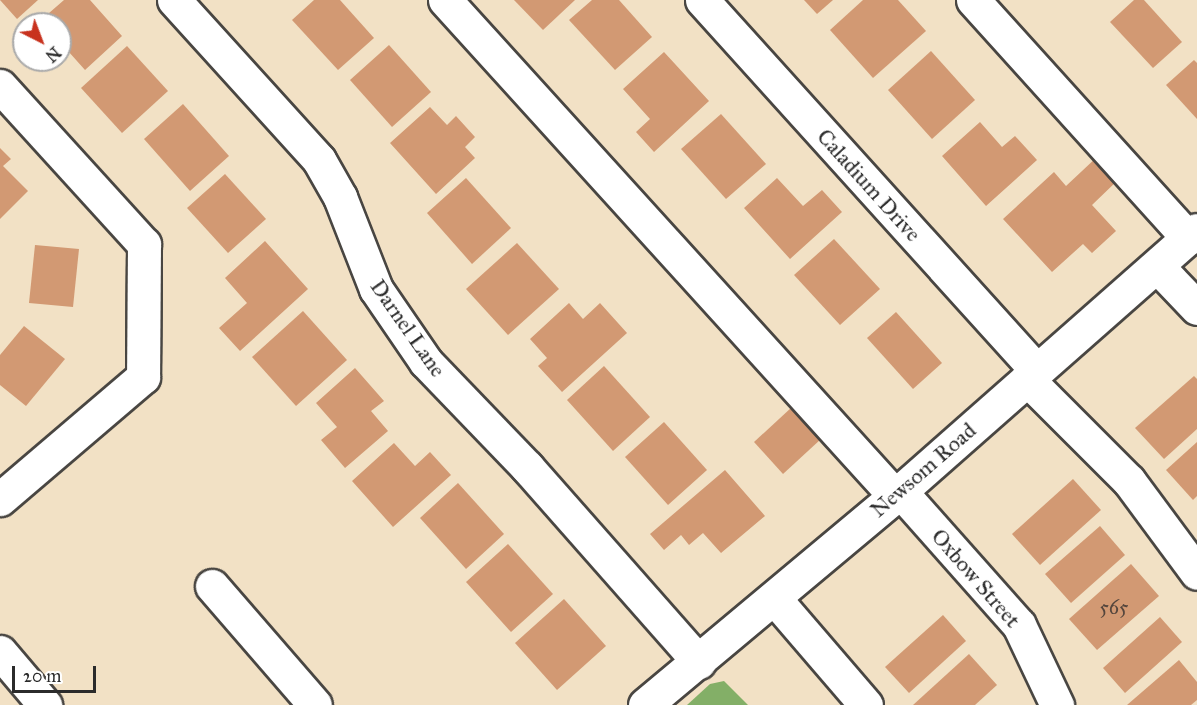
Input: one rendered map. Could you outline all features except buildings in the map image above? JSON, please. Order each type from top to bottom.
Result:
[{"type":"street","name":"Darnel Lane","points":[[174,0],[319,160],[340,197],[376,289],[426,362],[527,467],[699,662]]},
{"type":"street","name":"Oxbow Street","points":[[444,0],[1019,625],[1057,705]]},
{"type":"street","name":"Caladium Drive","points":[[702,0],[1031,375],[1130,481],[1197,573]]},
{"type":"street","points":[[973,0],[1192,234]]},
{"type":"street","points":[[0,86],[144,244],[142,377],[0,499]]},
{"type":"street","name":"Newsom Road","points":[[645,705],[897,494],[1192,234]]},
{"type":"street","points":[[1157,266],[1197,308]]},
{"type":"street","points":[[212,586],[315,705]]},
{"type":"street","points":[[774,598],[866,705]]},
{"type":"street","points":[[0,652],[45,705]]},
{"type":"green space","points":[[724,681],[748,705],[687,705],[710,684]]}]
